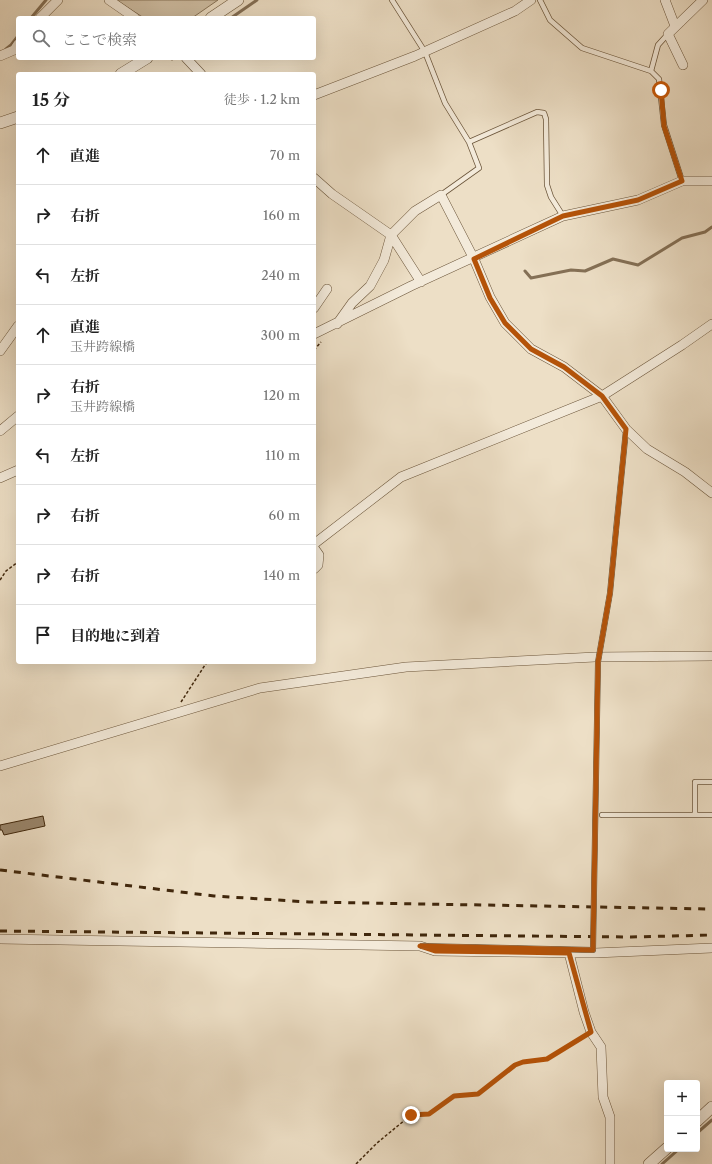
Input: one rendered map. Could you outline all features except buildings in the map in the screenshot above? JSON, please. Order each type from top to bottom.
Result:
[{"type":"street","points":[[42,16],[58,0]]},
{"type":"street","points":[[109,0],[132,16]]},
{"type":"street","points":[[214,16],[238,0]]},
{"type":"street","points":[[316,94],[424,52],[516,11],[531,0]]},
{"type":"street","points":[[665,0],[675,26]]},
{"type":"street","points":[[683,65],[668,34],[703,0]]},
{"type":"street","points":[[0,56],[14,50],[16,47]]},
{"type":"street","points":[[124,72],[144,60]]},
{"type":"street","points":[[188,60],[199,72]]},
{"type":"street","points":[[0,123],[16,118]]},
{"type":"street","points":[[316,180],[332,194],[391,235],[421,282]]},
{"type":"street","points":[[316,333],[421,282],[474,259],[563,216],[638,200],[682,181],[712,181]]},
{"type":"street","points":[[337,324],[352,302],[370,286],[384,260],[391,235],[415,211],[441,195],[474,259],[490,298],[505,323],[531,349],[564,367],[602,396],[626,429],[647,449],[685,472],[712,493]]},
{"type":"street","points":[[316,305],[327,289]]},
{"type":"street","points":[[316,542],[401,476],[602,396],[712,324]]},
{"type":"street","points":[[0,351],[16,329]]},
{"type":"street","points":[[0,431],[16,418]]},
{"type":"street","points":[[0,478],[16,471]]},
{"type":"street","points":[[316,551],[319,555],[318,565],[316,567]]},
{"type":"street","points":[[0,766],[260,688],[406,667],[595,657],[712,656]]},
{"type":"street","points":[[0,939],[420,946],[435,951],[569,953],[712,948]]},
{"type":"street","points":[[569,953],[591,1032],[600,1047],[602,1058],[602,1086],[610,1117],[610,1164]]},
{"type":"street","points":[[700,1118],[712,1108]]},
{"type":"street","points":[[649,1164],[664,1151]]},
{"type":"lane","points":[[392,0],[424,52],[445,103],[469,142],[479,168],[441,195]]},
{"type":"lane","points":[[540,0],[550,20],[582,48],[651,71],[660,79],[664,126],[682,181]]},
{"type":"lane","points":[[651,71],[658,45],[668,34]]},
{"type":"lane","points":[[469,142],[537,112],[544,113],[546,119],[547,184],[550,197],[563,216]]},
{"type":"lane","points":[[420,946],[593,950],[598,662],[610,593],[626,429]]},
{"type":"lane","points":[[695,815],[695,782],[712,782]]},
{"type":"lane","points":[[602,815],[712,815]]},
{"type":"path","points":[[0,580],[6,571],[16,564]]},
{"type":"path","points":[[172,715],[206,664]]},
{"type":"path","points":[[356,1164],[411,1115],[429,1114],[454,1096],[478,1094],[515,1065],[523,1062],[547,1059],[591,1032]]},
{"type":"shaded area","points":[[116,0],[218,0],[195,16],[141,16]]},
{"type":"waterway","points":[[33,16],[46,0]]},
{"type":"waterway","points":[[234,16],[257,0]]},
{"type":"waterway","points":[[6,49],[16,39]]},
{"type":"waterway","points":[[525,271],[531,278],[571,270],[585,271],[613,259],[638,265],[682,238],[705,232],[712,227]]},
{"type":"waterway","points":[[700,1130],[712,1120]]},
{"type":"waterway","points":[[662,1164],[676,1152]]},
{"type":"railway","points":[[0,870],[214,896],[309,902],[712,909]]},
{"type":"railway","points":[[0,931],[631,937],[712,935]]},
{"type":"route","points":[[411,1115],[429,1114],[454,1096],[463,1094],[478,1094],[515,1065],[523,1062],[547,1059],[591,1032],[584,1012],[569,953],[435,951],[420,946],[593,950],[598,662],[610,593],[626,429],[602,396],[564,367],[531,349],[505,323],[490,298],[474,259],[563,216],[638,200],[682,181],[664,126],[661,90]]}]
